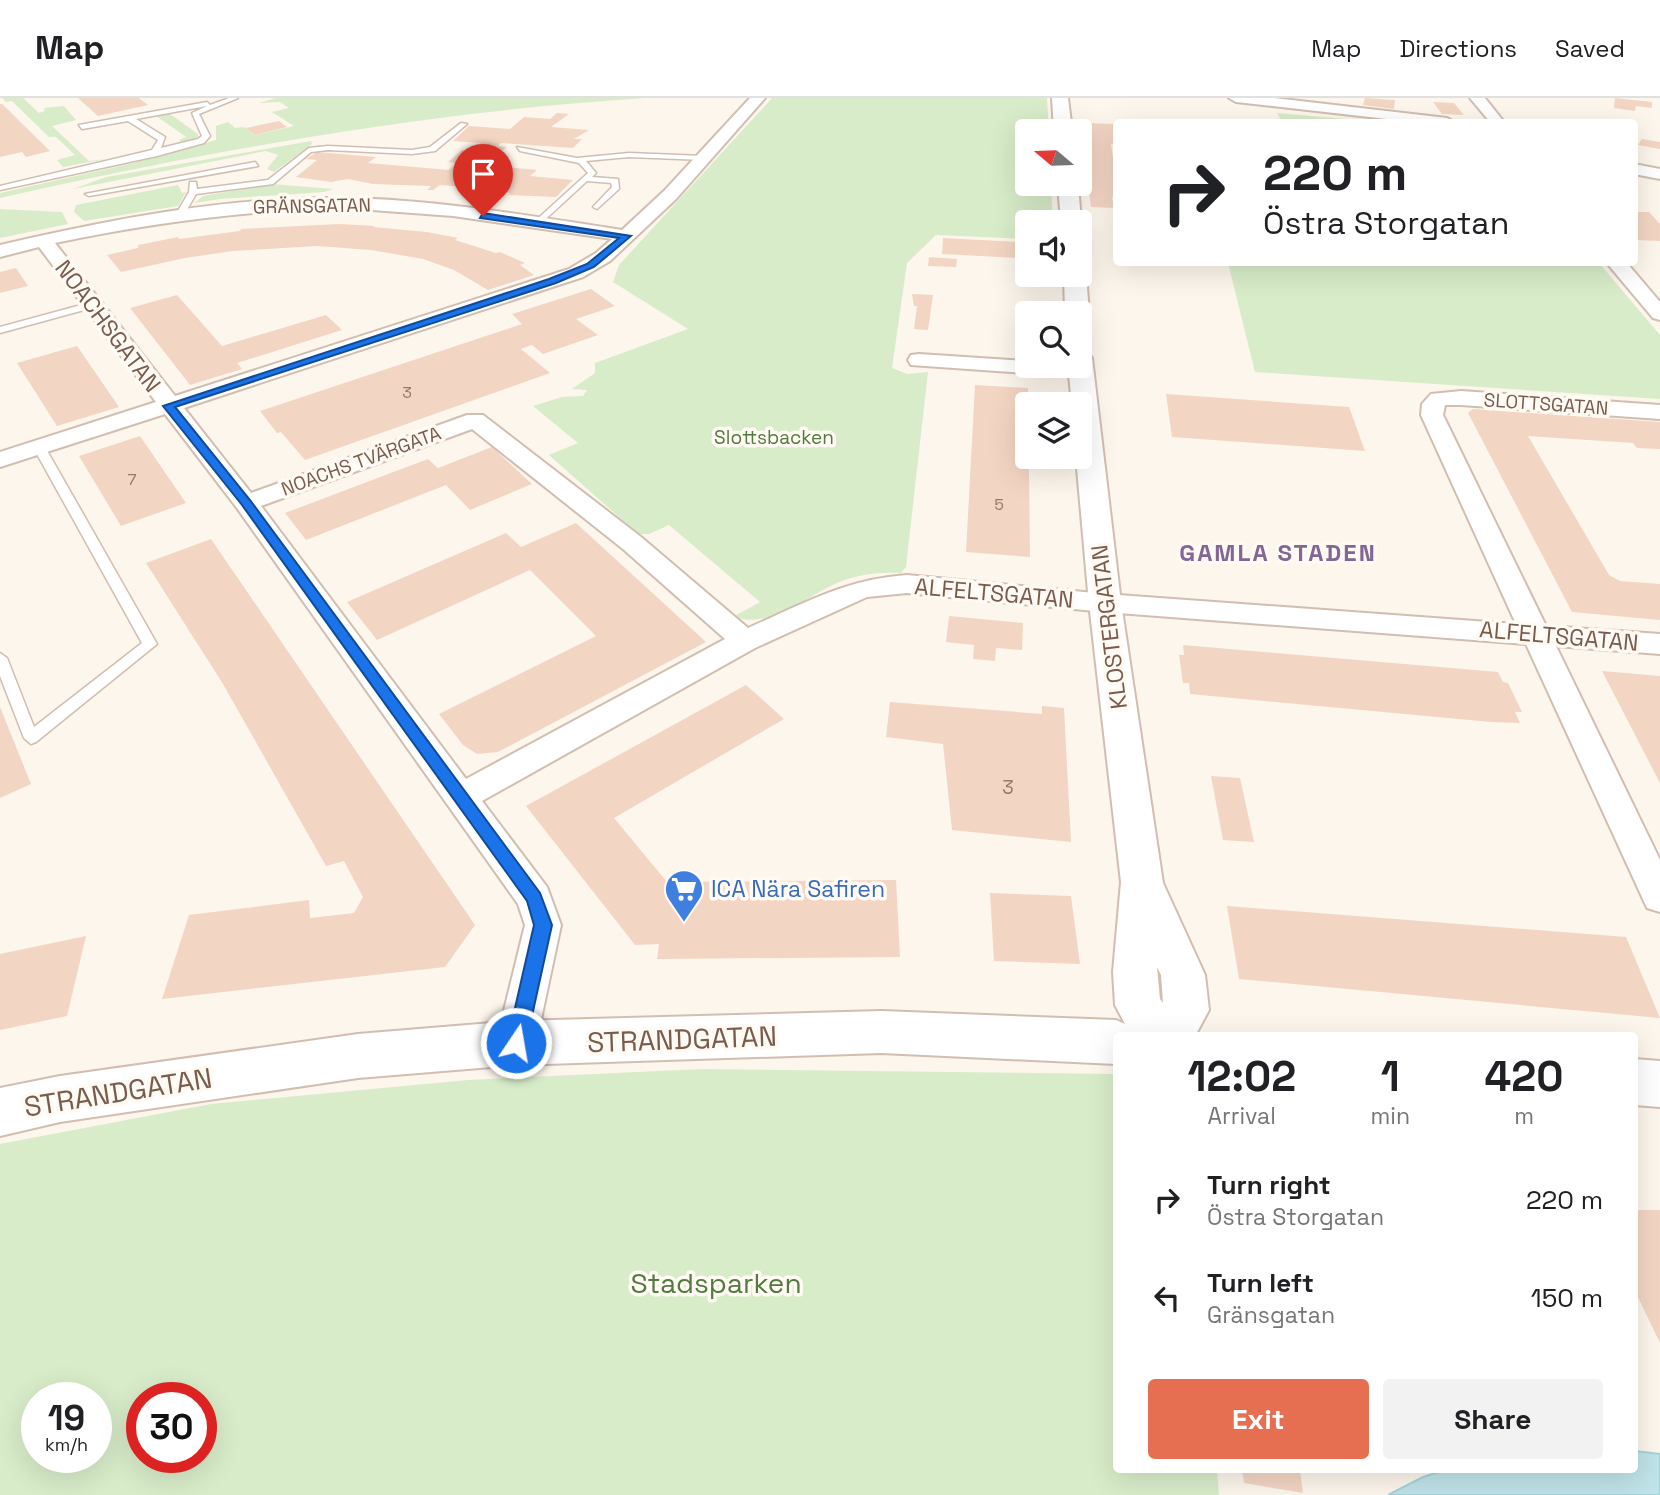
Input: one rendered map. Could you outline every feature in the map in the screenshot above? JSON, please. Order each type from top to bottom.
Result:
[{"type":"street","points":[[0,460],[552,281],[590,265],[627,236],[704,158],[758,98]]},
{"type":"street","points":[[1060,98],[1062,119]]},
{"type":"street","points":[[1236,98],[1422,119]]},
{"type":"street","points":[[1477,98],[1494,119]]},
{"type":"street","points":[[1638,170],[1660,174]]},
{"type":"street","name":"GRÄNSGATAN","points":[[0,251],[43,240],[179,216],[246,207],[353,203],[429,208],[627,236]]},
{"type":"street","name":"NOACHSGATAN","points":[[43,240],[246,503],[534,898],[543,925],[516,1043]]},
{"type":"street","points":[[1618,266],[1660,314]]},
{"type":"street","points":[[1633,283],[1660,288]]},
{"type":"street","name":"KLOSTERGATAN","points":[[919,360],[1015,363]]},
{"type":"street","name":"KLOSTERGATAN","points":[[1081,378],[1105,603],[1142,882],[1135,972],[1138,1005],[1157,1032]]},
{"type":"street","name":"SLOTTSGATAN","points":[[1536,633],[1432,415],[1433,404],[1439,399],[1461,398],[1660,412]]},
{"type":"street","name":"NOACHS TVÄRGATA","points":[[246,503],[475,420],[632,543],[745,641]]},
{"type":"street","name":"ALFELTSGATAN","points":[[461,797],[745,641],[875,586],[907,584],[1105,603],[1660,644]]},
{"type":"street","points":[[1536,633],[1660,897]]},
{"type":"street","name":"KLOSTERGATAN","points":[[1142,882],[1183,975],[1186,1010],[1172,1032]]},
{"type":"street","name":"STRANDGATAN","points":[[0,1112],[60,1099],[358,1056],[516,1043],[881,1032],[1113,1042]]},
{"type":"street","points":[[1638,1082],[1660,1084]]},
{"type":"lane","points":[[82,127],[235,98]]},
{"type":"lane","points":[[0,188],[201,141],[206,136],[195,113],[216,103]]},
{"type":"lane","points":[[129,118],[162,139],[154,154]]},
{"type":"lane","points":[[193,192],[271,182],[309,150],[328,148],[412,152],[432,149],[463,124]]},
{"type":"lane","points":[[520,149],[578,160],[629,155],[704,158]]},
{"type":"lane","points":[[537,223],[592,173],[578,160]]},
{"type":"lane","points":[[89,194],[188,174],[256,164]]},
{"type":"lane","points":[[179,216],[193,192],[188,174]]},
{"type":"lane","points":[[585,179],[615,181],[616,187],[597,207]]},
{"type":"lane","points":[[0,330],[92,305]]},
{"type":"lane","points":[[0,658],[31,738],[150,645],[39,447]]},
{"type":"green space","points":[[2,98],[23,98],[39,113],[45,111],[44,108],[64,106],[76,120],[52,126],[89,161],[106,159],[63,167],[57,160],[75,155],[56,137],[49,137],[12,101],[6,102]]},
{"type":"green space","points":[[276,98],[645,98],[482,113],[320,135],[160,164],[0,198],[0,193],[134,163],[216,140],[216,126],[228,122],[235,128],[244,127],[255,135],[294,126],[272,112],[289,108],[280,102],[259,103]]},
{"type":"green space","name":"Slottsbacken","points":[[772,98],[1047,98],[1048,119],[1015,119],[1015,196],[1052,196],[1052,210],[1015,210],[1015,238],[936,235],[907,263],[892,368],[907,374],[928,372],[906,567],[901,573],[869,574],[845,580],[787,610],[761,619],[733,617],[760,602],[669,525],[649,534],[638,534],[549,455],[578,443],[533,406],[562,397],[583,396],[587,390],[572,389],[595,373],[595,363],[688,329],[613,282],[619,265]]},
{"type":"green space","points":[[1277,113],[1346,119],[1280,119]]},
{"type":"green space","points":[[170,114],[198,134],[198,137],[183,143],[179,140],[186,137],[155,115]]},
{"type":"green space","points":[[311,141],[312,144],[274,172],[267,169],[278,155],[266,151],[73,189],[106,177]]},
{"type":"green space","points":[[271,184],[333,189],[194,203],[203,196]]},
{"type":"green space","points":[[178,185],[182,193],[186,192],[178,206],[84,221],[74,212],[76,205]]},
{"type":"green space","points":[[0,209],[62,212],[68,224],[0,238]]},
{"type":"green space","points":[[1229,266],[1602,266],[1660,335],[1660,399],[1255,372]]},
{"type":"green space","name":"Stadsparken","points":[[702,1069],[1113,1074],[1113,1473],[1217,1473],[1219,1495],[0,1495],[0,1144],[211,1104],[468,1080]]},
{"type":"water","points":[[1638,1451],[1660,1454],[1660,1495],[1388,1495],[1436,1473],[1638,1473]]},
{"type":"building","points":[[78,98],[139,98],[148,105],[98,116]]},
{"type":"building","points":[[1365,98],[1395,100],[1394,109],[1363,105]]},
{"type":"building","points":[[1615,98],[1652,102],[1652,108],[1636,106],[1635,111],[1614,108]]},
{"type":"building","points":[[1433,102],[1454,103],[1464,115],[1442,114]]},
{"type":"building","points":[[0,104],[50,151],[26,157],[22,152],[0,157]]},
{"type":"building","points":[[557,113],[569,114],[551,127],[589,130],[574,139],[582,139],[573,148],[501,143],[498,146],[507,147],[477,169],[501,171],[506,167],[537,170],[530,176],[573,180],[556,197],[508,195],[511,193],[502,192],[504,190],[440,185],[433,190],[427,190],[431,186],[373,184],[348,179],[331,182],[296,177],[317,160],[306,159],[317,152],[376,157],[368,163],[449,170],[457,163],[448,162],[462,150],[472,151],[481,143],[453,141],[469,126],[510,129],[524,117],[550,119]]},
{"type":"building","points":[[279,121],[287,127],[255,135],[246,128]]},
{"type":"building","points":[[1092,123],[1113,124],[1113,208],[1091,207]]},
{"type":"building","points":[[1642,139],[1660,142],[1660,149],[1638,145]]},
{"type":"building","points":[[1638,212],[1649,212],[1660,224],[1660,241],[1638,240]]},
{"type":"building","points":[[340,224],[427,232],[458,238],[455,240],[500,252],[525,263],[520,265],[534,275],[488,290],[454,270],[423,259],[371,250],[317,246],[233,251],[121,272],[107,255],[178,237],[179,239],[241,229]]},
{"type":"building","points":[[943,238],[1015,242],[1015,258],[942,254]]},
{"type":"building","points":[[929,257],[957,259],[956,267],[928,266]]},
{"type":"building","points":[[16,268],[28,286],[0,293],[0,272]]},
{"type":"building","points":[[591,289],[615,306],[576,319],[598,335],[543,354],[532,345],[521,349],[550,373],[305,460],[281,432],[277,433],[260,411],[522,324],[512,314]]},
{"type":"building","points":[[912,294],[933,295],[928,330],[914,329],[917,306],[914,306]]},
{"type":"building","points":[[177,295],[222,346],[326,315],[342,330],[237,363],[242,369],[190,385],[130,308]]},
{"type":"building","points":[[77,346],[119,407],[57,426],[17,363]]},
{"type":"building","points":[[975,385],[1028,388],[1028,392],[1015,392],[1015,469],[1029,469],[1030,557],[966,552]]},
{"type":"building","points":[[1166,394],[1349,407],[1365,451],[1172,437]]},
{"type":"building","points":[[1473,409],[1660,422],[1660,449],[1637,448],[1633,443],[1528,436],[1609,575],[1620,581],[1660,584],[1660,620],[1572,612],[1468,413]]},
{"type":"building","points":[[140,436],[186,503],[121,526],[79,456]]},
{"type":"building","points":[[492,447],[532,484],[470,510],[446,485],[306,540],[285,513],[428,459],[438,468]]},
{"type":"building","points":[[576,523],[706,642],[498,752],[477,754],[463,745],[439,714],[596,636],[530,570],[377,640],[347,602],[506,533],[521,547]]},
{"type":"building","points":[[211,539],[475,925],[445,967],[162,999],[189,915],[309,900],[310,918],[354,913],[363,897],[344,861],[326,866],[223,684],[146,563]]},
{"type":"building","points":[[949,616],[1023,623],[1022,650],[996,648],[995,661],[973,659],[974,645],[946,642]]},
{"type":"building","points":[[1183,645],[1498,672],[1503,682],[1508,683],[1522,712],[1515,712],[1520,723],[1190,694],[1189,683],[1183,683],[1179,655],[1184,655]]},
{"type":"building","points":[[1602,671],[1660,676],[1660,783]]},
{"type":"building","points":[[746,685],[784,719],[614,818],[667,882],[896,880],[900,957],[657,959],[659,944],[635,945],[526,806]]},
{"type":"building","points":[[890,702],[1042,714],[1042,706],[1064,708],[1071,842],[952,830],[943,744],[886,737]]},
{"type":"building","points":[[0,707],[31,784],[0,798]]},
{"type":"building","points":[[1211,776],[1240,778],[1254,842],[1223,840]]},
{"type":"building","points":[[990,893],[1071,896],[1080,964],[994,961]]},
{"type":"building","points":[[1227,906],[1626,937],[1660,1018],[1239,979]]},
{"type":"building","points":[[86,936],[67,1016],[0,1030],[0,954]]},
{"type":"building","points":[[1638,1210],[1660,1210],[1660,1343],[1638,1297]]},
{"type":"building","points":[[1242,1473],[1300,1473],[1303,1493],[1244,1483]]},
{"type":"place","name":"ICA Nära Safiren","points":[[684,923]]},
{"type":"district","name":"GAMLA STADEN","points":[[1278,552]]},
{"type":"route","points":[[483,216],[627,236],[603,257],[576,273],[169,406],[246,503],[534,898],[543,925],[516,1043]]}]
